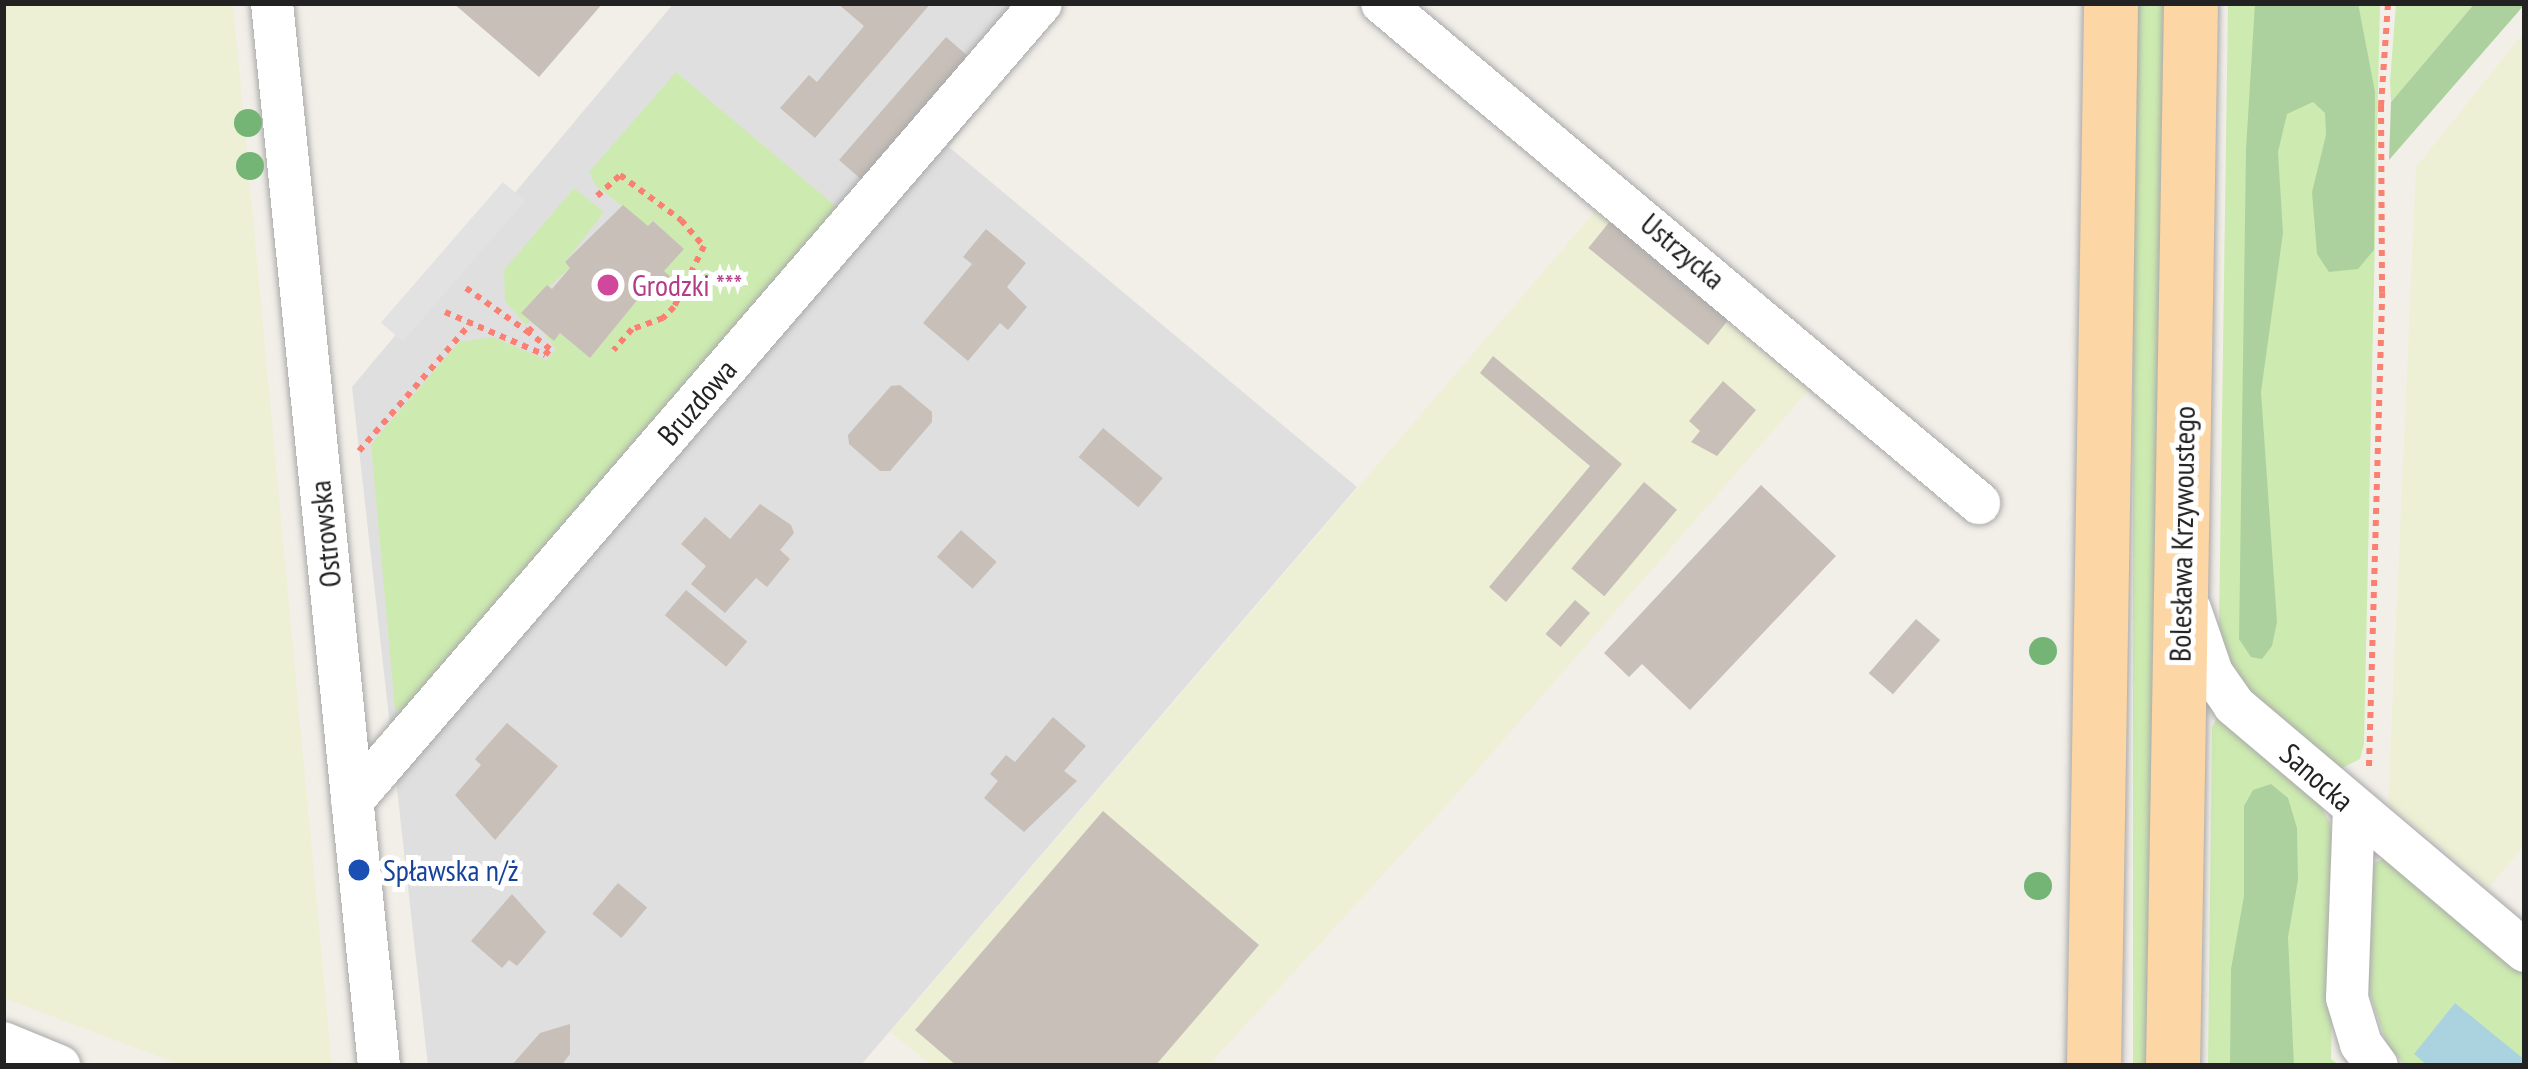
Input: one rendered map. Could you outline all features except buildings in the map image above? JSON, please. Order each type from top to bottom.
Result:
[{"type":"main road","points":[[2094,1066],[2111,3]]},
{"type":"main road","name":"Bolesława Krzywoustego","points":[[2174,1066],[2191,3]]},
{"type":"street","name":"Ostrowska","points":[[272,3],[379,1066]]},
{"type":"street","name":"Bruzdowa","points":[[352,801],[1041,3]]},
{"type":"street","name":"Ustrzycka","points":[[1409,11],[1979,503]]},
{"type":"street","name":"Sanocka","points":[[2182,554],[2197,636],[2219,686],[2354,808],[2525,951]]},
{"type":"street","points":[[2354,808],[2347,998],[2361,1044],[2377,1066]]},
{"type":"path","points":[[2354,808],[2369,771],[2388,3]]},
{"type":"path","points":[[597,196],[620,175],[689,226],[704,246],[674,307],[663,318],[632,328],[614,350]]},
{"type":"path","points":[[445,311],[545,355],[550,349],[466,288]]},
{"type":"path","points":[[347,464],[472,323]]},
{"type":"path","points":[[528,332],[535,325]]},
{"type":"shaded area","points":[[674,3],[1059,3],[949,147],[1357,487],[860,1066],[428,1066],[352,387]]},
{"type":"shaded area","points":[[503,182],[525,201],[403,341],[381,322]]},
{"type":"green space","points":[[3,3],[233,3],[332,1066],[184,1066],[3,998]]},
{"type":"green space","points":[[2133,3],[2172,3],[2172,1066],[2133,1066]]},
{"type":"green space","points":[[2228,3],[2380,3],[2364,744],[2360,759],[2338,770],[2251,697],[2229,664],[2219,626]]},
{"type":"green space","points":[[2255,3],[2358,3],[2375,92],[2374,250],[2358,269],[2329,272],[2317,254],[2312,192],[2326,135],[2325,113],[2313,102],[2287,114],[2278,152],[2283,233],[2261,392],[2277,622],[2272,646],[2262,659],[2251,657],[2239,639],[2246,149]]},
{"type":"green space","points":[[2396,3],[2475,3],[2391,102],[2390,82]]},
{"type":"green space","points":[[2475,3],[2525,4],[2389,160],[2391,102]]},
{"type":"green space","points":[[2525,31],[2525,844],[2489,888],[2388,803],[2416,167]]},
{"type":"green space","points":[[676,72],[839,209],[406,713],[395,709],[371,444],[459,342],[493,337],[546,360],[556,349],[542,331],[554,340],[560,333],[590,358],[643,293],[654,301],[671,279],[664,271],[683,249],[654,221],[648,226],[596,186],[589,172]]},
{"type":"green space","points":[[574,188],[604,212],[565,262],[570,268],[521,312],[530,321],[526,325],[505,301],[504,270]]},
{"type":"green space","points":[[1599,207],[1814,384],[1445,807],[1208,1066],[932,1066],[890,1032]]},
{"type":"green space","points":[[2218,716],[2320,805],[2330,823],[2335,857],[2331,1059],[2340,1066],[2208,1066],[2212,727]]},
{"type":"green space","points":[[2271,784],[2288,798],[2297,828],[2298,880],[2288,937],[2294,1066],[2230,1066],[2231,969],[2244,896],[2244,806],[2253,790]]},
{"type":"green space","points":[[2388,857],[2525,969],[2525,1066],[2406,1066],[2387,1045],[2368,988],[2372,864]]},
{"type":"water","points":[[2455,1003],[2525,1060],[2525,1066],[2428,1066],[2414,1054]]},
{"type":"place","name":"Grodzki ***","points":[[608,285]]},
{"type":"place","name":"Spławska n/ż","points":[[359,870]]}]
